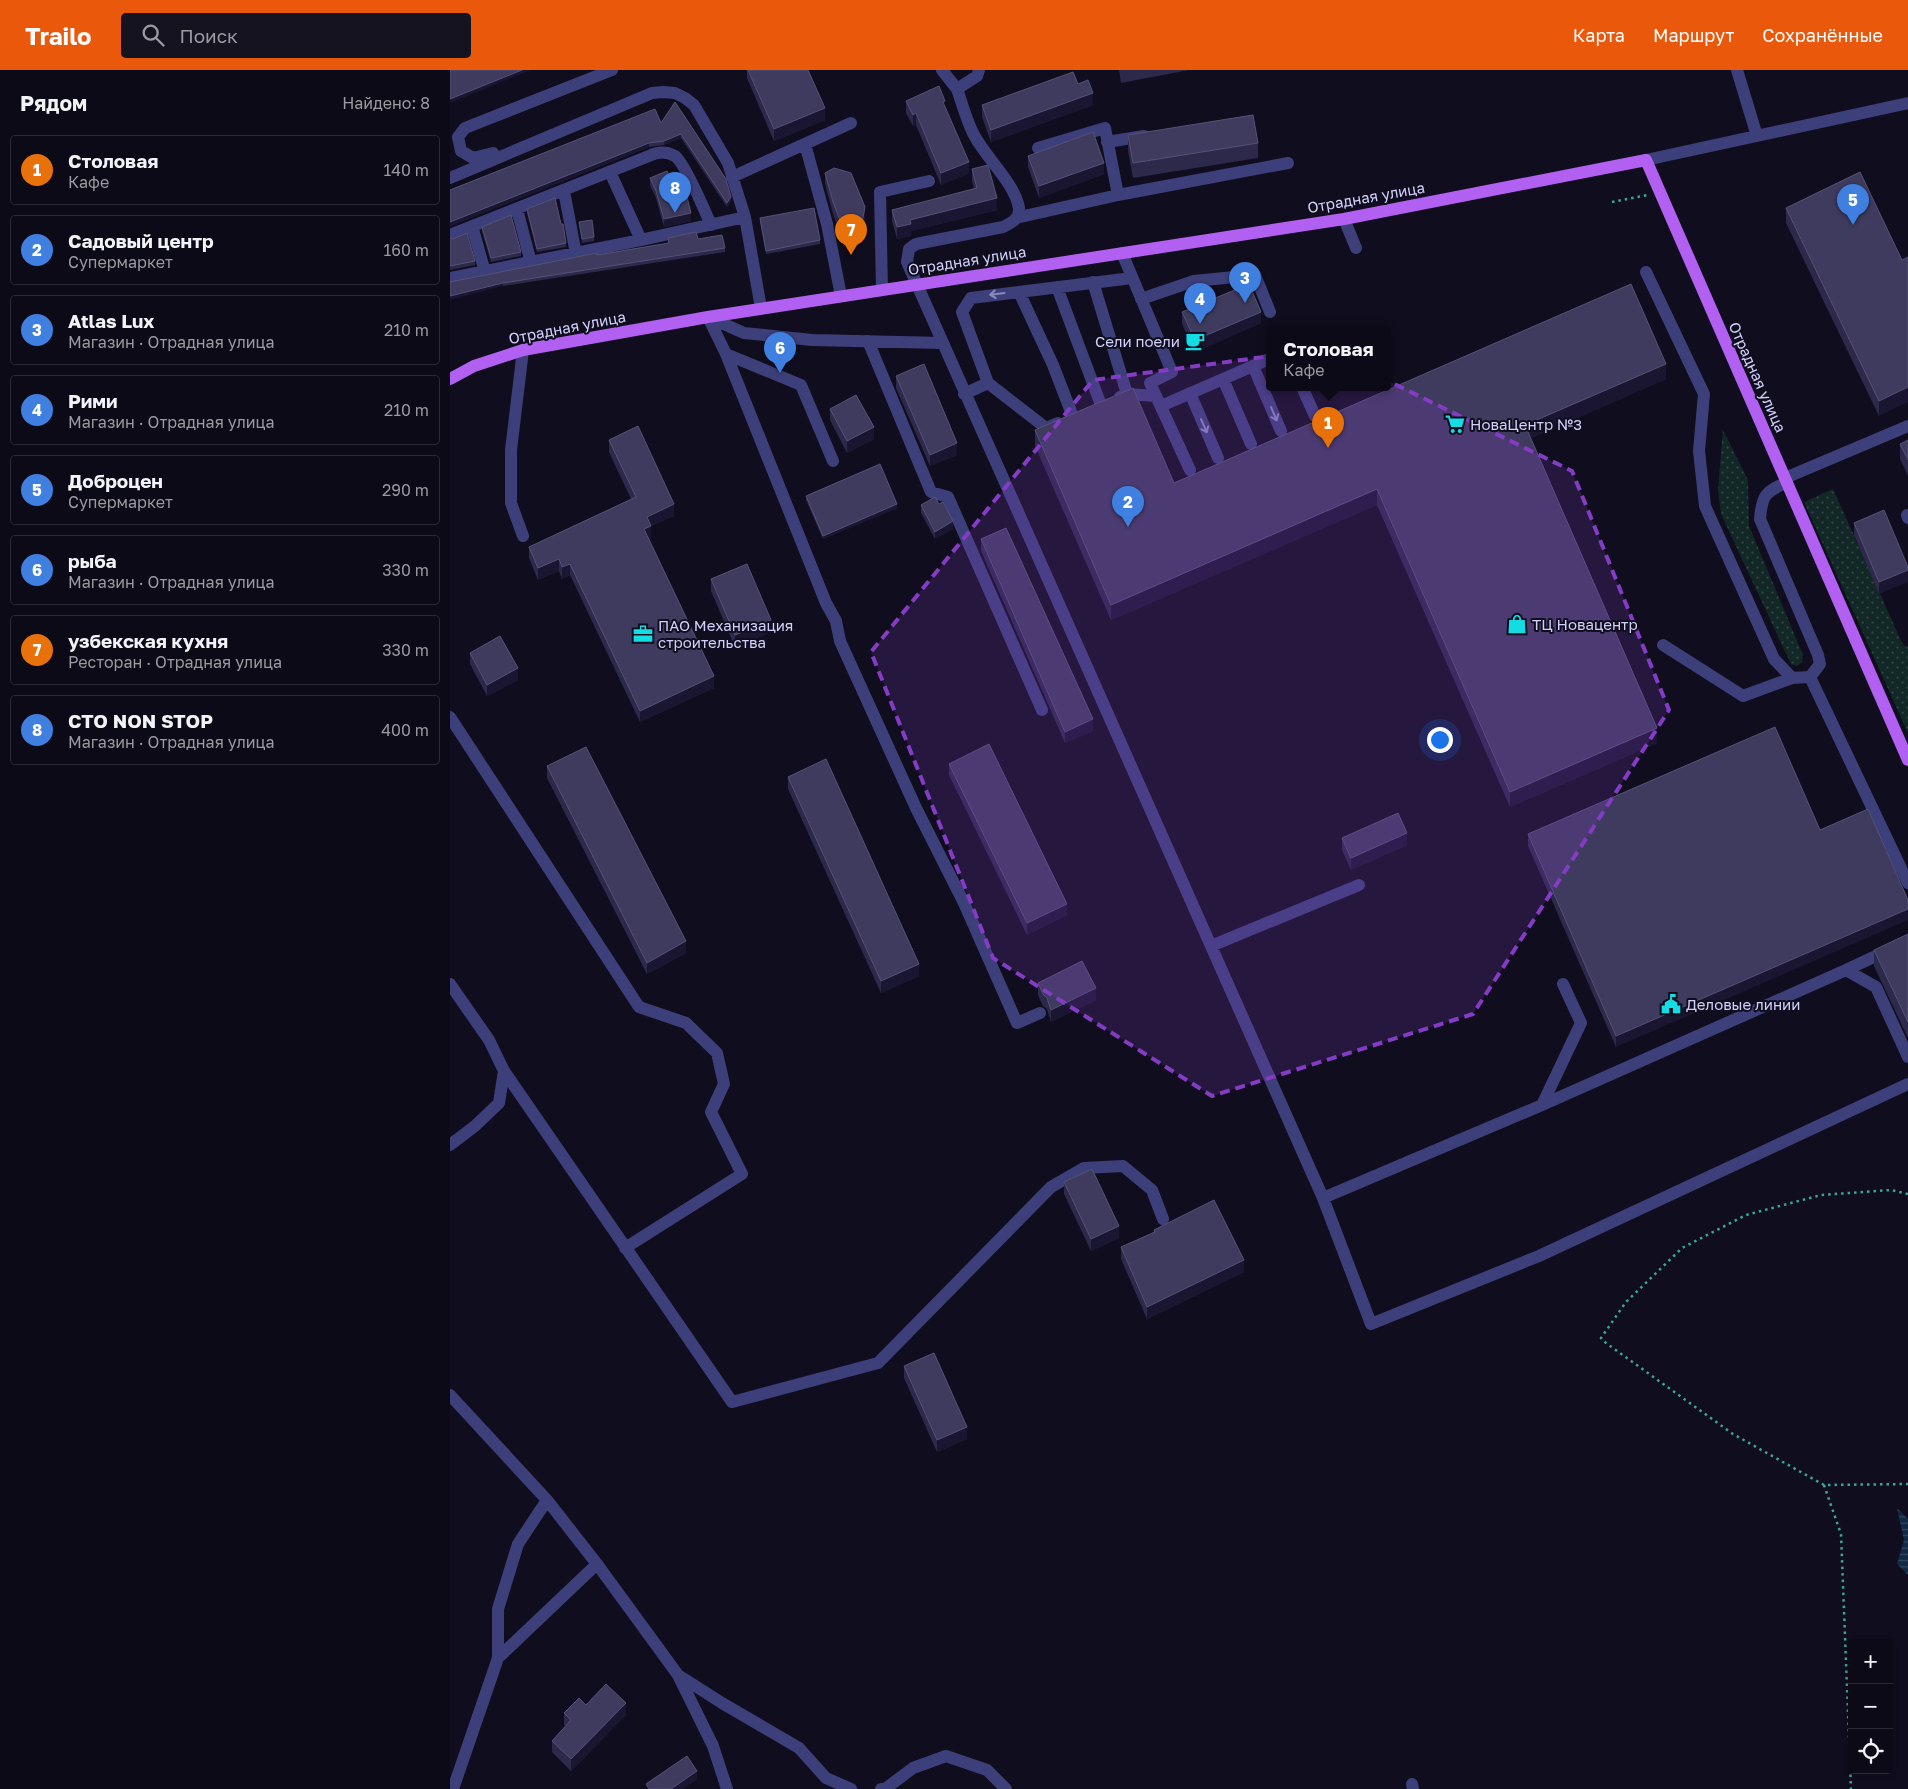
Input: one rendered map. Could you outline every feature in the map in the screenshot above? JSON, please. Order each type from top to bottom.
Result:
[{"type":"main road","name":"Отрадная улица","points":[[450,379],[474,366],[523,350],[761,308],[1344,219],[1646,160],[1908,760]]},
{"type":"street","points":[[526,146],[473,158],[461,151],[458,138],[465,128],[612,70]]},
{"type":"street","points":[[942,70],[957,89],[973,133],[1012,192],[1019,208],[1018,215],[1013,222],[1003,227],[913,246],[907,258],[964,394],[1323,1198],[1372,1324],[1539,1256],[1908,1084]]},
{"type":"street","points":[[957,89],[976,76],[979,70]]},
{"type":"street","points":[[1737,70],[1757,136]]},
{"type":"street","points":[[450,178],[652,94],[663,92],[685,98],[694,106],[728,163],[744,217],[761,308]]},
{"type":"street","points":[[1646,160],[1908,103]]},
{"type":"street","points":[[732,177],[851,123]]},
{"type":"street","points":[[1038,148],[1105,128],[1118,196]]},
{"type":"street","points":[[1107,142],[1154,134]]},
{"type":"street","points":[[805,144],[827,224],[841,296]]},
{"type":"street","points":[[450,235],[655,153],[668,153],[679,160],[711,225]]},
{"type":"street","points":[[1016,218],[1288,163]]},
{"type":"street","points":[[610,172],[641,240]]},
{"type":"street","points":[[882,290],[880,192],[929,181]]},
{"type":"street","points":[[564,191],[576,254]]},
{"type":"street","points":[[516,209],[531,264]]},
{"type":"street","points":[[450,278],[531,264],[744,217]]},
{"type":"street","points":[[1344,219],[1356,248]]},
{"type":"street","points":[[472,226],[485,272]]},
{"type":"street","points":[[1122,253],[1172,372],[1150,383],[1190,470]]},
{"type":"street","points":[[1646,272],[1704,394],[1699,450],[1705,506],[1774,659],[1792,678]]},
{"type":"street","points":[[1141,300],[1194,281],[1255,275],[1270,312]]},
{"type":"street","points":[[1132,278],[971,298],[962,312],[988,383],[1046,428],[1127,394],[1159,401],[1190,393],[1266,360]]},
{"type":"street","points":[[1093,282],[1127,394]]},
{"type":"street","points":[[1057,287],[1101,405]]},
{"type":"street","points":[[1019,292],[1053,365],[1073,417]]},
{"type":"street","points":[[708,317],[744,333],[812,340],[942,343]]},
{"type":"street","points":[[708,317],[726,354],[826,603],[836,621],[840,641],[916,808],[964,904],[1017,1023],[1040,1013]]},
{"type":"street","points":[[868,341],[931,492],[948,497],[1042,710]]},
{"type":"street","points":[[523,350],[511,450],[511,503],[523,536]]},
{"type":"street","points":[[726,354],[801,385],[833,461]]},
{"type":"street","points":[[1253,366],[1281,431]]},
{"type":"street","points":[[1223,379],[1251,444]]},
{"type":"street","points":[[964,394],[988,383]]},
{"type":"street","points":[[1304,391],[1315,416]]},
{"type":"street","points":[[1190,393],[1218,458]]},
{"type":"street","points":[[1663,645],[1743,696],[1792,678],[1810,677],[1820,664],[1818,655],[1760,519],[1761,502],[1771,489],[1786,480],[1908,426]]},
{"type":"street","points":[[1810,677],[1908,883]]},
{"type":"street","points":[[450,717],[640,1007],[686,1023],[717,1053],[724,1084],[711,1112],[742,1174],[625,1248]]},
{"type":"street","points":[[1210,946],[1359,884]]},
{"type":"street","points":[[1323,1198],[1542,1105],[1908,941]]},
{"type":"street","points":[[1846,970],[1876,987],[1908,1057]]},
{"type":"street","points":[[450,984],[489,1040],[504,1071],[732,1402],[878,1363],[1051,1187],[1084,1168],[1123,1166],[1152,1190],[1163,1219]]},
{"type":"street","points":[[1542,1105],[1581,1023],[1563,984]]},
{"type":"street","points":[[450,1145],[475,1126],[499,1103],[504,1071]]},
{"type":"street","points":[[450,1395],[547,1500],[597,1564],[678,1675],[712,1746],[727,1789]]},
{"type":"street","points":[[453,1789],[498,1658],[498,1609],[518,1544],[547,1500]]},
{"type":"street","points":[[498,1658],[597,1564]]},
{"type":"street","points":[[678,1675],[799,1748],[826,1778],[850,1789]]},
{"type":"street","points":[[881,1789],[913,1768],[946,1756],[987,1770],[1006,1789]]},
{"type":"path","points":[[1612,202],[1660,192]]},
{"type":"path","points":[[1908,1194],[1891,1190],[1821,1195],[1746,1215],[1682,1248],[1626,1302],[1601,1338],[1733,1434],[1824,1485],[1908,1484]]},
{"type":"path","points":[[1824,1485],[1841,1534],[1851,1789]]},
{"type":"highlighted area","points":[[1323,349],[1572,471],[1669,710],[1473,1014],[1212,1096],[993,958],[871,652],[1093,380]]},
{"type":"green space","points":[[1723,430],[1748,480],[1749,526],[1803,655],[1802,662],[1797,666],[1791,664],[1721,514],[1718,490]]},
{"type":"green space","points":[[1833,489],[1903,645],[1908,647],[1908,733],[1804,502]]},
{"type":"water","points":[[1897,1508],[1908,1519],[1908,1575],[1897,1564],[1904,1540]]},
{"type":"building","points":[[450,70],[522,70],[450,99]]},
{"type":"building","points":[[748,70],[808,70],[825,108],[774,129]]},
{"type":"building","points":[[1073,72],[1078,84],[1088,80],[1093,93],[991,130],[982,105]]},
{"type":"building","points":[[939,86],[945,101],[943,102],[969,162],[941,173],[916,113],[913,115],[906,101]]},
{"type":"building","points":[[675,102],[726,179],[731,197],[727,203],[681,134],[664,141],[649,143],[450,222],[450,190],[655,109],[661,123]]},
{"type":"building","points":[[1253,115],[1258,143],[1133,163],[1128,135]]},
{"type":"building","points":[[1093,132],[1104,163],[1039,186],[1028,156]]},
{"type":"building","points":[[988,165],[997,198],[910,220],[911,224],[897,227],[892,210],[977,188],[972,169]]},
{"type":"building","points":[[834,168],[851,173],[865,207],[862,223],[845,233],[833,202],[825,173]]},
{"type":"building","points":[[667,171],[676,192],[685,189],[691,213],[664,219],[650,178]]},
{"type":"building","points":[[1860,172],[1902,260],[1908,257],[1908,387],[1879,401],[1786,208]]},
{"type":"building","points":[[555,198],[561,224],[563,224],[566,243],[537,249],[527,209]]},
{"type":"building","points":[[814,208],[820,240],[766,251],[760,218]]},
{"type":"building","points":[[511,215],[521,252],[491,258],[482,227]]},
{"type":"building","points":[[592,220],[594,237],[582,239],[579,222]]},
{"type":"building","points":[[696,232],[698,239],[722,235],[725,248],[503,283],[450,296],[450,282],[597,253],[597,255],[669,243],[668,238]]},
{"type":"building","points":[[467,233],[475,261],[450,266],[450,238],[453,239]]},
{"type":"building","points":[[1249,284],[1261,312],[1195,340],[1182,312]]},
{"type":"building","points":[[1631,284],[1666,364],[1525,425],[1657,728],[1510,792],[1377,489],[1111,605],[1035,430],[1133,388],[1174,483],[1385,391],[1391,391],[1391,389]]},
{"type":"building","points":[[924,364],[957,443],[930,455],[896,376]]},
{"type":"building","points":[[856,395],[874,427],[847,441],[830,409]]},
{"type":"building","name":"ПАО Механизация строительства","points":[[638,426],[674,504],[647,517],[651,526],[644,529],[714,676],[640,711],[570,564],[562,567],[559,559],[538,568],[529,547],[636,497],[609,440]]},
{"type":"building","points":[[1908,440],[1908,460],[1900,444]]},
{"type":"building","points":[[880,464],[897,504],[823,536],[806,496]]},
{"type":"building","points":[[935,497],[939,504],[943,502],[953,521],[935,532],[921,505]]},
{"type":"building","points":[[1884,510],[1908,570],[1879,582],[1854,523]]},
{"type":"building","points":[[1006,528],[1093,719],[1065,732],[981,539]]},
{"type":"building","points":[[747,564],[771,620],[735,635],[711,579]]},
{"type":"building","points":[[500,636],[518,668],[487,685],[470,653]]},
{"type":"building","points":[[1775,727],[1820,830],[1868,809],[1908,900],[1908,909],[1616,1036],[1528,834]]},
{"type":"building","points":[[989,744],[1067,904],[1027,923],[949,764]]},
{"type":"building","points":[[586,747],[686,941],[647,963],[547,766]]},
{"type":"building","points":[[826,759],[919,964],[881,981],[788,777]]},
{"type":"building","points":[[1398,813],[1407,833],[1351,858],[1342,838]]},
{"type":"building","points":[[1908,934],[1908,1022],[1874,950]]},
{"type":"building","points":[[1082,961],[1096,988],[1051,1010],[1047,998],[1038,983]]},
{"type":"building","points":[[1092,1169],[1119,1226],[1091,1239],[1064,1182]]},
{"type":"building","points":[[1214,1200],[1244,1260],[1147,1307],[1121,1247],[1155,1232],[1154,1230]]},
{"type":"building","points":[[934,1353],[967,1427],[937,1440],[904,1366]]},
{"type":"building","points":[[606,1684],[626,1703],[571,1759],[552,1741],[571,1720],[564,1713],[579,1698],[586,1705]]},
{"type":"building","points":[[687,1756],[697,1771],[671,1789],[649,1789],[646,1784]]},
{"type":"place","name":"СТО NON STOP","points":[[675,213]]},
{"type":"place","name":"Доброцен","points":[[1853,225]]},
{"type":"place","name":"узбекская кухня","points":[[851,255]]},
{"type":"place","name":"Atlas Lux","points":[[1245,303]]},
{"type":"place","name":"Рими","points":[[1200,324]]},
{"type":"place","name":"Сели поели","points":[[1195,341]]},
{"type":"place","name":"рыба","points":[[780,373]]},
{"type":"place","name":"НоваЦентр №3","points":[[1455,424]]},
{"type":"place","name":"Столовая","points":[[1328,448]]},
{"type":"place","name":"Садовый центр","points":[[1128,527]]},
{"type":"place","name":"ТЦ Новацентр","points":[[1517,624]]},
{"type":"place","name":"ПАО Механизация строительства","points":[[643,634]]},
{"type":"place","name":"Деловые линии","points":[[1671,1004]]}]
